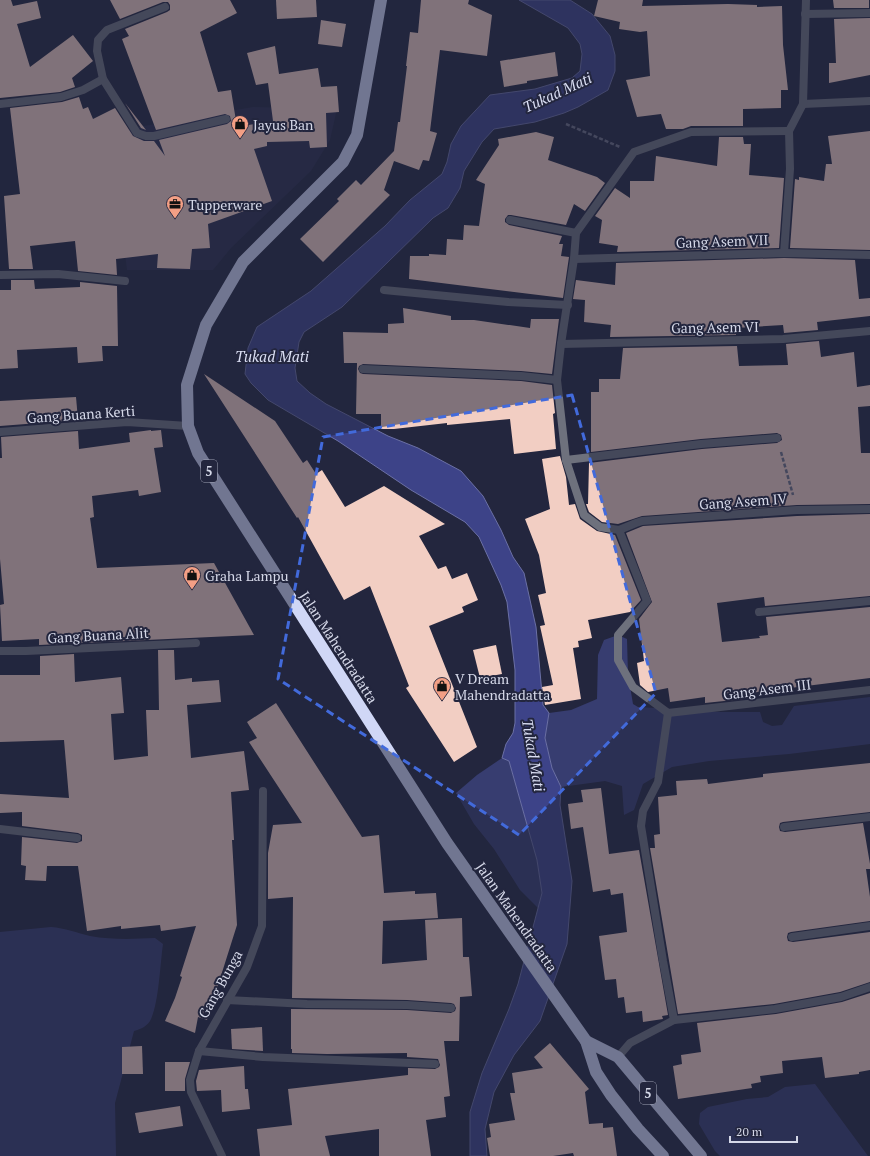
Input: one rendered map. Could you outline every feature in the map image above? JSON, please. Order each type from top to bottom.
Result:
[{"type":"highway","name":"Jalan Mahendradatta","points":[[381,0],[357,135],[343,162],[243,262],[206,325],[187,385],[188,426],[198,453],[446,844],[502,920],[586,1041],[596,1072],[638,1129],[663,1156]]},
{"type":"highway","name":"Jalan Mahendradatta","points":[[586,1041],[618,1056],[701,1156]]},
{"type":"street","points":[[784,253],[790,169],[789,131],[803,104],[806,0]]},
{"type":"street","points":[[165,7],[107,30],[98,40],[97,51],[103,79],[137,133],[146,136],[154,136],[226,119]]},
{"type":"street","points":[[805,14],[870,13]]},
{"type":"street","points":[[0,104],[61,97],[83,90],[103,79]]},
{"type":"street","points":[[803,104],[870,101]]},
{"type":"street","points":[[674,1020],[641,826],[643,811],[658,782],[668,713],[633,687],[618,660],[618,635],[647,601],[619,530],[600,527],[584,515],[566,460],[557,380],[561,344],[568,305],[576,233],[634,152],[692,132],[789,131]]},
{"type":"street","points":[[510,220],[576,233]]},
{"type":"street","name":"Gang Asem VII","points":[[574,259],[784,253],[870,255]]},
{"type":"street","points":[[0,275],[58,274],[126,281]]},
{"type":"street","points":[[384,290],[508,302],[568,305]]},
{"type":"street","name":"Gang Asem VI","points":[[561,344],[783,339],[870,331]]},
{"type":"street","points":[[363,369],[521,376],[557,380]]},
{"type":"street","name":"Gang Buana Kerti","points":[[0,432],[127,422],[188,426]]},
{"type":"street","points":[[566,460],[701,444],[777,438]]},
{"type":"street","name":"Gang Asem IV","points":[[619,530],[642,521],[797,510],[870,509]]},
{"type":"street","points":[[759,612],[870,601]]},
{"type":"street","name":"Gang Buana Alit","points":[[0,651],[196,643]]},
{"type":"street","name":"Gang Asem III","points":[[668,713],[870,690]]},
{"type":"street","name":"Gang Bunga","points":[[222,1156],[191,1092],[190,1080],[199,1050],[247,968],[262,926],[263,791]]},
{"type":"street","points":[[784,827],[870,817]]},
{"type":"street","points":[[0,829],[77,838]]},
{"type":"street","points":[[792,937],[870,926]]},
{"type":"street","points":[[618,1056],[630,1043],[674,1020],[775,1009],[841,997],[870,987]]},
{"type":"street","points":[[227,1000],[307,1004],[407,1005],[450,1008]]},
{"type":"street","points":[[199,1050],[263,1057],[435,1064]]},
{"type":"path","points":[[566,124],[634,152]]},
{"type":"path","points":[[777,438],[797,510]]},
{"type":"highlighted area","points":[[572,395],[656,693],[519,835],[278,679],[323,437]]},
{"type":"shaded area","points":[[253,107],[337,109],[330,140],[311,171],[231,248],[213,270],[127,270],[109,132]]},
{"type":"shaded area","points":[[618,635],[627,639],[628,674],[633,704],[638,707],[722,712],[760,712],[763,722],[772,726],[782,725],[794,706],[870,697],[870,744],[789,754],[709,761],[672,767],[643,784],[634,810],[624,815],[622,786],[605,781],[561,787],[552,768],[545,738],[549,713],[571,710],[597,699],[598,655],[604,640]]},
{"type":"shaded area","points":[[502,758],[509,761],[537,860],[542,893],[538,908],[520,890],[494,849],[474,824],[456,793],[477,775]]},
{"type":"shaded area","points":[[51,927],[106,938],[155,938],[163,944],[158,993],[154,1011],[148,1024],[134,1031],[115,1103],[116,1156],[0,1156],[0,932]]},
{"type":"shaded area","points":[[815,1084],[868,1156],[720,1156],[715,1151],[699,1124],[700,1113],[708,1107],[747,1099],[768,1097],[785,1087]]},
{"type":"water","name":"Tukad Mati","points":[[519,0],[570,0],[592,14],[610,36],[615,55],[615,71],[608,90],[564,113],[535,122],[494,129],[482,142],[464,171],[460,188],[448,208],[433,218],[342,307],[304,332],[299,342],[295,368],[297,381],[310,393],[326,404],[388,436],[418,448],[461,471],[483,496],[513,557],[524,573],[536,627],[543,705],[549,713],[545,738],[552,768],[561,787],[560,805],[572,881],[567,944],[540,1021],[514,1055],[494,1092],[485,1129],[487,1156],[470,1156],[470,1112],[482,1073],[518,984],[542,893],[537,860],[509,761],[502,758],[506,744],[513,733],[515,723],[515,670],[507,602],[501,585],[479,537],[465,522],[411,490],[338,441],[268,400],[251,383],[245,374],[248,348],[257,327],[311,291],[385,226],[410,200],[442,174],[447,162],[451,144],[461,126],[490,95],[535,89],[572,78],[580,71],[582,54],[580,44],[568,28]]},
{"type":"building","points":[[0,0],[11,0],[13,6],[37,1],[41,18],[17,24],[30,67],[73,35],[93,61],[72,78],[75,87],[60,92],[0,98]]},
{"type":"building","points":[[110,0],[230,0],[237,13],[200,32],[218,92],[231,90],[237,127],[273,121],[268,83],[256,85],[247,53],[275,46],[279,74],[318,68],[321,87],[337,86],[339,112],[326,113],[327,147],[310,148],[309,141],[267,142],[267,146],[254,149],[272,201],[208,224],[210,248],[192,249],[190,269],[157,268],[158,254],[116,259],[117,275],[78,271],[75,241],[30,246],[33,269],[9,269],[4,196],[20,194],[10,108],[62,102],[79,97],[83,109],[88,107],[93,119],[115,108],[133,136],[144,141],[154,141],[165,156],[159,140],[227,124],[231,121],[230,116],[225,114],[156,130],[122,39],[129,36],[125,29],[167,12],[170,10],[170,5],[168,2],[163,2],[120,19]]},
{"type":"building","points":[[276,0],[316,0],[317,17],[277,19]]},
{"type":"building","points":[[421,0],[469,0],[468,4],[492,15],[487,56],[440,50],[430,131],[437,133],[429,161],[423,160],[419,170],[394,161],[384,190],[390,195],[323,262],[300,239],[339,201],[337,199],[356,180],[361,185],[394,151],[398,122],[400,122],[410,32],[418,33]]},
{"type":"building","points":[[598,0],[643,0],[642,6],[728,4],[757,5],[757,7],[782,6],[783,45],[788,90],[781,90],[781,108],[743,109],[743,126],[691,126],[683,129],[666,129],[661,114],[637,117],[626,80],[650,76],[647,31],[640,32],[619,29],[620,22],[594,16]]},
{"type":"building","points":[[833,0],[869,0],[869,8],[834,8]]},
{"type":"building","points":[[870,18],[870,75],[829,83],[829,63],[836,63],[834,19]]},
{"type":"building","points":[[321,20],[346,24],[342,47],[318,44]]},
{"type":"building","points":[[555,52],[558,76],[527,81],[527,83],[504,87],[500,61]]},
{"type":"building","points":[[125,103],[146,130],[141,128]]},
{"type":"building","points":[[870,131],[870,250],[790,248],[795,179],[799,180],[799,177],[824,181],[826,164],[832,164],[828,136]]},
{"type":"building","points":[[536,132],[554,137],[548,160],[597,177],[605,183],[585,211],[574,204],[566,225],[511,215],[508,215],[505,219],[505,222],[509,225],[562,236],[559,244],[563,244],[561,256],[569,257],[563,298],[409,279],[410,256],[429,256],[429,254],[446,255],[447,239],[463,240],[464,225],[479,226],[485,184],[476,180],[499,145],[498,139]]},
{"type":"building","points":[[719,137],[743,137],[744,144],[751,144],[749,175],[784,178],[779,248],[617,252],[618,246],[599,243],[602,220],[595,216],[615,188],[630,198],[630,181],[654,181],[656,156],[717,166]]},
{"type":"building","points":[[784,258],[855,260],[859,299],[870,298],[870,316],[817,322],[818,330],[784,333],[783,325],[736,328],[736,335],[610,337],[611,325],[584,322],[585,300],[573,299],[576,280],[615,285],[616,263]]},
{"type":"building","points":[[11,280],[34,280],[35,289],[80,287],[80,282],[117,286],[118,346],[102,346],[103,361],[78,363],[77,347],[17,350],[18,368],[0,369],[0,290],[11,290]]},
{"type":"building","points":[[403,308],[451,316],[451,320],[474,320],[530,328],[531,319],[559,319],[552,374],[521,371],[363,364],[359,366],[358,369],[360,373],[363,374],[521,381],[552,385],[555,413],[553,414],[556,449],[514,454],[510,419],[381,429],[381,414],[356,414],[357,363],[344,363],[343,332],[388,333],[388,324],[404,323]]},
{"type":"building","points":[[819,341],[821,357],[854,352],[857,387],[870,385],[870,406],[858,407],[861,453],[870,453],[870,504],[797,505],[642,516],[618,524],[602,522],[589,512],[586,504],[588,504],[589,463],[702,449],[777,443],[782,440],[781,435],[777,433],[701,439],[591,452],[591,392],[599,392],[599,379],[620,379],[623,348],[737,346],[739,366],[788,365],[786,344]]},
{"type":"building","points":[[204,374],[275,421],[303,463],[307,460],[316,474],[322,470],[345,507],[384,486],[445,524],[419,536],[438,569],[446,566],[452,579],[467,573],[478,600],[462,607],[464,612],[429,626],[477,747],[454,762],[406,688],[409,686],[370,586],[344,600],[298,517],[297,518]]},
{"type":"building","points":[[76,397],[78,420],[0,426],[0,401]]},
{"type":"building","points":[[161,430],[163,447],[154,448],[161,492],[139,496],[138,490],[92,496],[94,517],[90,518],[97,568],[214,563],[254,635],[39,645],[39,639],[2,641],[0,605],[4,604],[0,559],[1,437],[78,431],[79,449],[130,442],[129,433]]},
{"type":"building","points":[[560,456],[566,477],[569,505],[575,504],[580,519],[597,531],[615,535],[641,600],[630,612],[588,620],[592,638],[578,641],[579,647],[573,648],[581,699],[545,705],[542,687],[553,685],[540,626],[545,625],[538,595],[546,593],[539,555],[525,519],[550,509],[542,459]]},
{"type":"building","points":[[870,514],[870,596],[765,606],[764,597],[717,603],[722,642],[760,638],[759,636],[768,635],[766,617],[870,607],[870,678],[742,694],[743,699],[705,703],[705,697],[670,702],[668,688],[648,692],[640,685],[637,663],[644,661],[639,619],[652,602],[626,533],[643,526],[797,516]]},
{"type":"building","points":[[496,645],[502,674],[480,678],[473,650]]},
{"type":"building","points":[[158,650],[174,650],[175,680],[192,678],[192,682],[219,680],[221,702],[187,705],[191,758],[244,751],[249,790],[231,792],[237,925],[207,1020],[198,1017],[195,1033],[165,1021],[182,977],[180,976],[196,926],[161,931],[160,925],[121,929],[121,926],[87,931],[78,866],[47,866],[46,881],[25,880],[26,866],[21,865],[22,837],[77,843],[82,841],[82,835],[78,833],[22,826],[22,812],[0,813],[0,794],[69,798],[64,740],[0,742],[0,675],[40,675],[40,656],[74,654],[75,682],[121,677],[124,713],[111,714],[114,760],[148,756],[146,710],[159,710]]},
{"type":"building","points":[[276,703],[362,837],[379,835],[384,893],[415,891],[415,894],[436,893],[438,918],[383,921],[382,964],[427,960],[425,920],[462,918],[463,957],[469,957],[472,996],[460,997],[459,1041],[444,1041],[450,1096],[444,1097],[446,1117],[426,1120],[431,1156],[379,1156],[379,1129],[325,1136],[330,1156],[260,1156],[257,1129],[292,1125],[288,1089],[408,1075],[408,1068],[435,1069],[440,1065],[438,1059],[407,1057],[407,1053],[292,1053],[291,1009],[407,1010],[451,1013],[455,1011],[456,1008],[454,1004],[451,1003],[407,1000],[292,998],[293,897],[268,899],[268,853],[273,825],[302,823],[249,742],[257,738],[247,722]]},
{"type":"building","points":[[870,763],[870,812],[783,822],[780,823],[779,827],[780,831],[785,832],[863,823],[870,864],[870,869],[866,869],[870,897],[870,921],[791,932],[788,933],[787,937],[788,941],[793,942],[870,932],[870,982],[840,992],[774,1004],[678,1014],[650,848],[655,848],[654,835],[660,834],[658,797],[677,795],[676,781],[707,779],[708,784],[763,777],[763,774]]},
{"type":"building","points":[[601,788],[609,854],[639,850],[668,1015],[662,1016],[663,1019],[643,1022],[642,1011],[626,1013],[624,997],[618,998],[616,979],[605,980],[599,936],[627,932],[623,893],[611,895],[610,889],[593,892],[583,827],[571,829],[568,804],[583,802],[581,790]]},
{"type":"building","points":[[870,993],[870,1070],[859,1072],[859,1074],[825,1078],[822,1057],[782,1061],[783,1073],[760,1076],[761,1082],[751,1084],[752,1088],[678,1099],[673,1066],[682,1064],[681,1055],[701,1052],[697,1023],[776,1014],[842,1002]]},
{"type":"building","points":[[262,1027],[263,1051],[232,1049],[231,1029]]},
{"type":"building","points":[[550,1043],[589,1089],[585,1092],[589,1124],[603,1123],[603,1128],[613,1127],[617,1156],[574,1156],[573,1153],[553,1156],[490,1156],[487,1138],[491,1137],[489,1124],[515,1120],[510,1093],[515,1093],[512,1073],[543,1068],[534,1057]]},
{"type":"building","points":[[142,1046],[143,1074],[122,1074],[122,1047]]},
{"type":"building","points":[[165,1062],[190,1062],[185,1079],[185,1091],[165,1091]]},
{"type":"building","points":[[244,1066],[245,1089],[248,1089],[250,1109],[222,1112],[221,1090],[197,1091],[196,1081],[199,1070]]},
{"type":"building","points":[[180,1106],[183,1126],[139,1133],[135,1113]]},
{"type":"place","name":"Jayus Ban","points":[[240,139]]},
{"type":"place","name":"Tupperware","points":[[175,219]]},
{"type":"place","name":"Graha Lampu","points":[[192,590]]},
{"type":"place","name":"V Dream Mahendradatta","points":[[442,701]]}]
